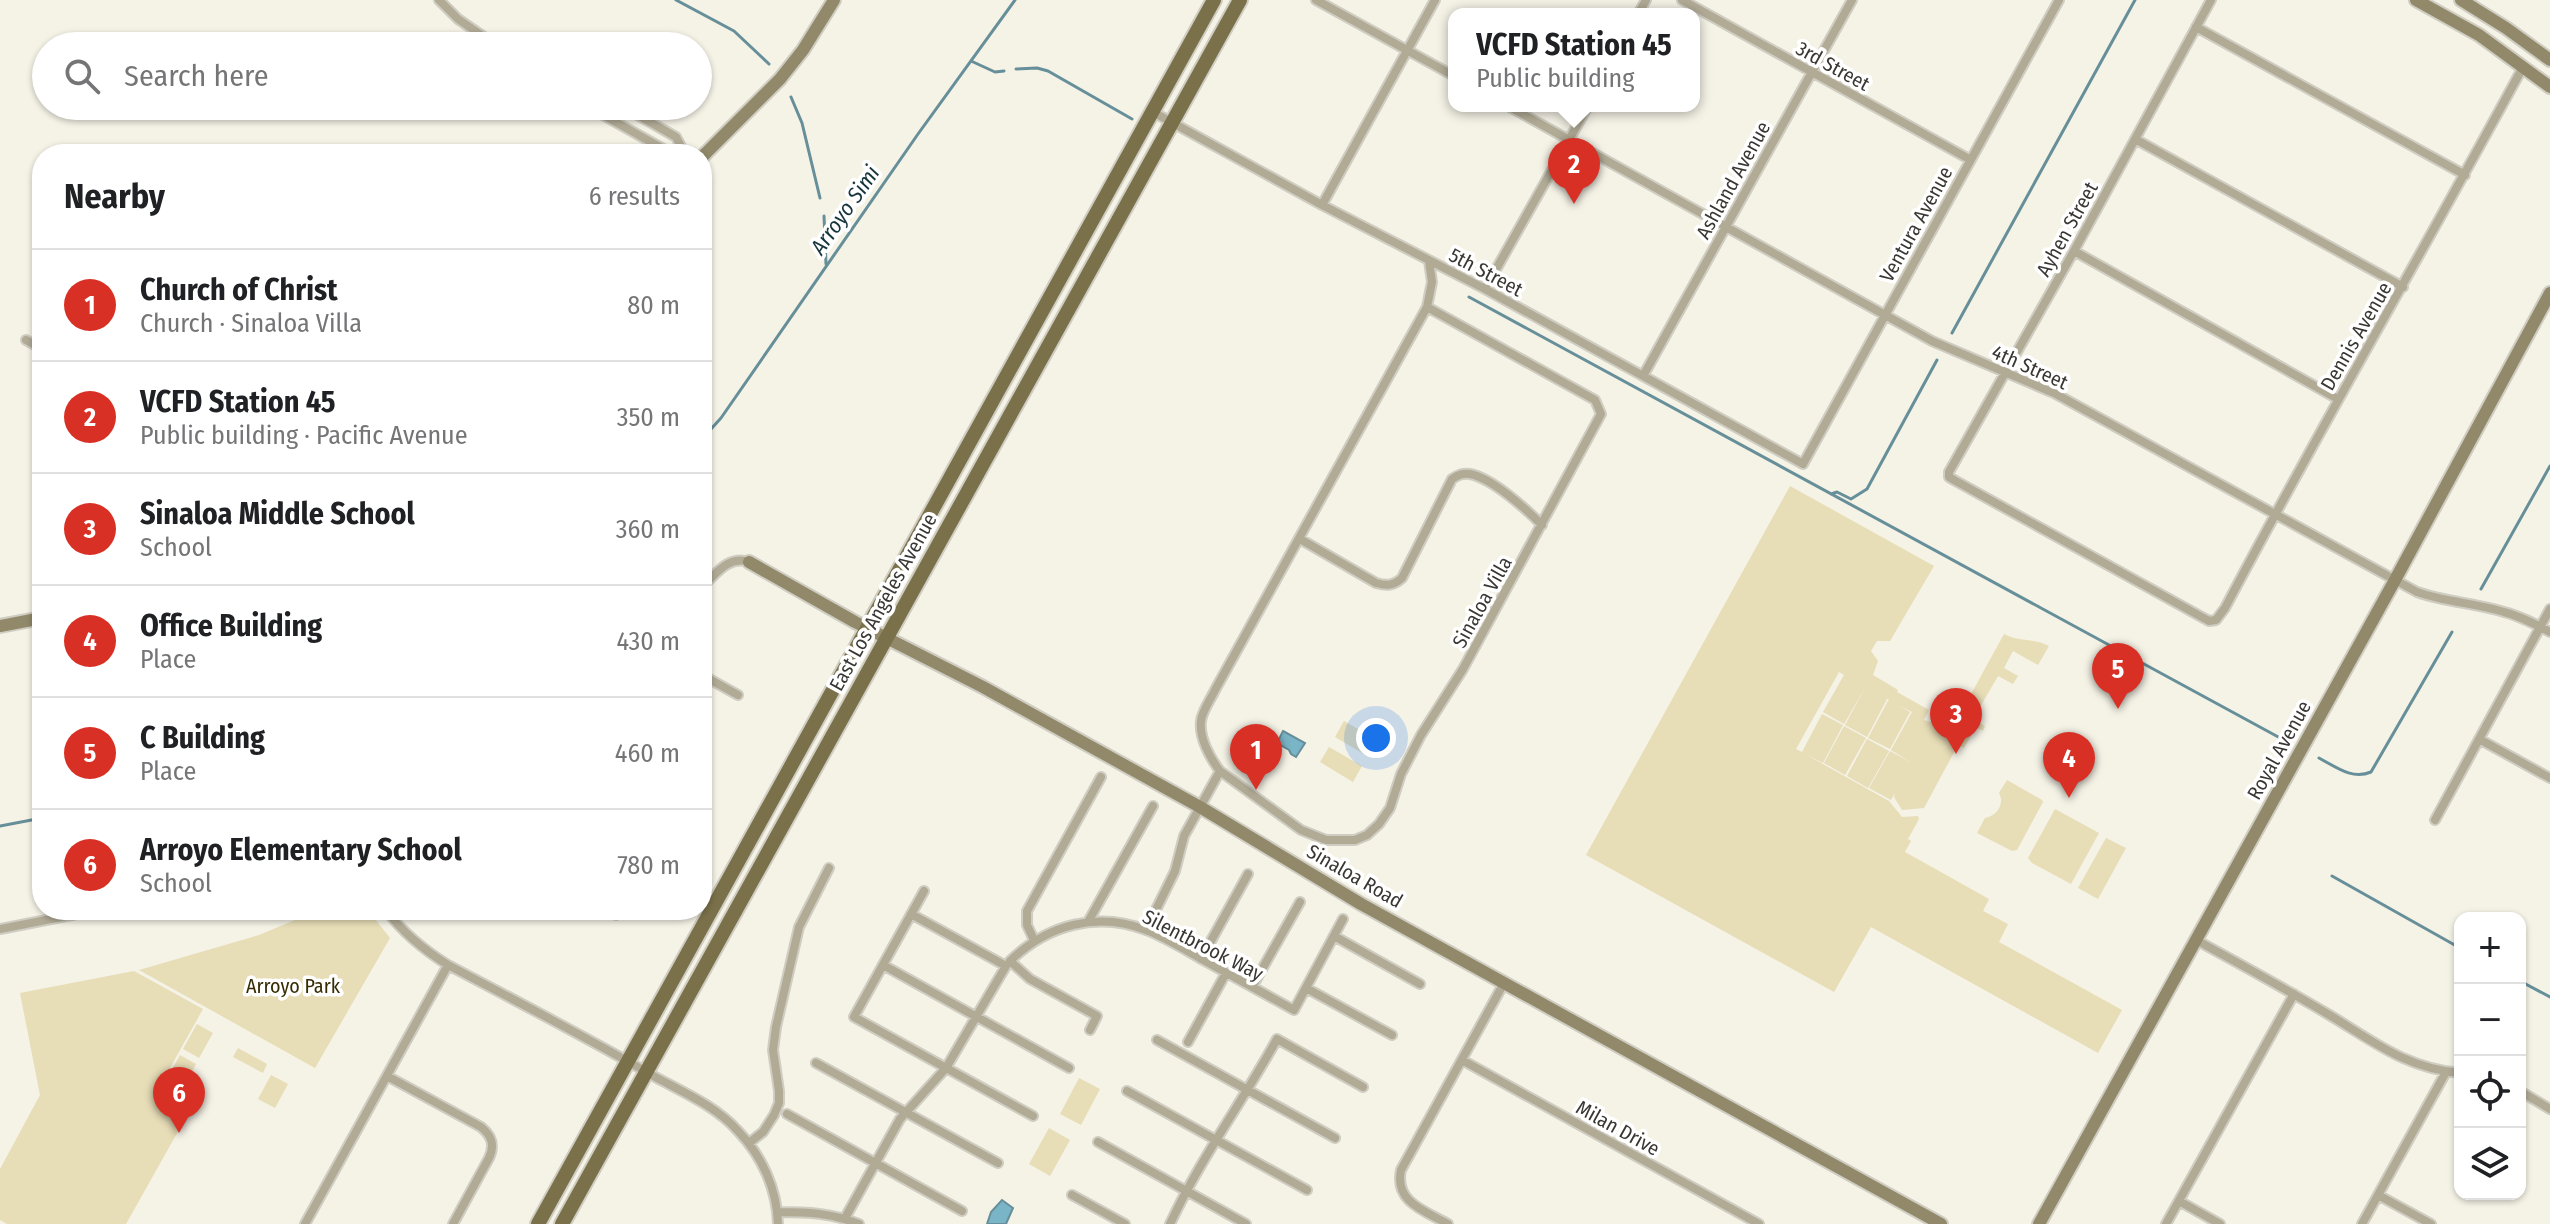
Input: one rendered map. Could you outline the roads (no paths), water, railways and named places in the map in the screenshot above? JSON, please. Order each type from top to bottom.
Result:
[{"type":"main road","name":"East Los Angeles Avenue","points":[[712,908],[1214,0]]},
{"type":"main road","name":"East Los Angeles Avenue","points":[[562,1224],[1240,0]]},
{"type":"main road","name":"East Los Angeles Avenue","points":[[538,1224],[706,920]]},
{"type":"street","points":[[439,0],[477,32]]},
{"type":"street","points":[[712,147],[780,79],[803,50],[834,0]]},
{"type":"street","points":[[1316,0],[1448,73]]},
{"type":"street","points":[[1322,205],[1435,0]]},
{"type":"street","name":"Ashland Avenue","points":[[1643,376],[1852,0]]},
{"type":"street","points":[[2045,0],[2057,3]]},
{"type":"street","name":"Ayhen Street","points":[[2211,0],[1949,472],[1949,477],[2200,617],[2216,620]]},
{"type":"street","points":[[2416,0],[2489,42],[2550,87]]},
{"type":"street","points":[[2459,23],[2467,2],[2550,60]]},
{"type":"street","name":"Ventura Avenue","points":[[1803,464],[2057,3]]},
{"type":"street","name":"3rd Street","points":[[1700,10],[1969,159]]},
{"type":"street","points":[[2196,27],[2465,175]]},
{"type":"street","name":"Dennis Avenue","points":[[2216,620],[2523,67]]},
{"type":"street","name":"5th Street","points":[[1153,112],[1322,205],[1485,289],[1803,464]]},
{"type":"street","name":"4th Street","points":[[1518,112],[1932,341],[2054,393],[2395,580],[2433,597],[2502,611],[2550,632]]},
{"type":"street","points":[[1485,289],[1585,112]]},
{"type":"street","points":[[612,120],[655,144]]},
{"type":"street","points":[[646,120],[676,137],[680,144]]},
{"type":"street","points":[[2135,139],[2403,287]]},
{"type":"street","points":[[2074,251],[2338,399]]},
{"type":"street","name":"Sinaloa Villa","points":[[1427,307],[1595,400],[1601,414],[1463,669],[1421,735],[1401,774],[1390,808],[1367,835],[1355,840],[1326,840],[1301,830],[1220,771],[1204,742],[1201,721],[1215,690],[1427,307],[1432,282],[1429,261]]},
{"type":"street","name":"Royal Avenue","points":[[2039,1224],[2550,293]]},
{"type":"street","points":[[26,340],[32,343]]},
{"type":"street","points":[[1300,539],[1376,583],[1395,585],[1402,578],[1452,479],[1460,474],[1481,478],[1542,525]]},
{"type":"street","points":[[712,577],[727,563],[742,559],[749,562]]},
{"type":"street","name":"Sinaloa Road","points":[[749,562],[1201,804],[1361,904],[1941,1224]]},
{"type":"street","points":[[2435,820],[2550,609]]},
{"type":"street","points":[[0,626],[32,620]]},
{"type":"street","points":[[712,681],[738,695]]},
{"type":"street","points":[[2479,739],[2550,778]]},
{"type":"street","points":[[1146,930],[1175,871],[1184,836],[1220,771]]},
{"type":"street","points":[[1034,940],[1027,925],[1027,911],[1101,777]]},
{"type":"street","points":[[1088,922],[1153,806]]},
{"type":"street","points":[[749,1143],[763,1132],[779,1103],[773,1050],[776,1027],[799,927],[829,868]]},
{"type":"street","points":[[1201,959],[1248,874]]},
{"type":"street","points":[[924,891],[854,1017],[1033,1116]]},
{"type":"street","points":[[1252,987],[1300,902]]},
{"type":"street","points":[[911,914],[1008,964],[1097,1016],[1090,1030]]},
{"type":"street","points":[[1343,919],[1306,988],[1392,1035]]},
{"type":"street","points":[[0,929],[46,920]]},
{"type":"street","points":[[394,920],[424,950],[448,965],[628,1061],[727,1120],[749,1143],[764,1168],[773,1189],[778,1224]]},
{"type":"street","name":"Silentbrook Way","points":[[845,1218],[905,1112],[946,1068],[1008,964],[1034,940],[1067,926],[1116,922],[1146,930],[1294,1010],[1306,988]]},
{"type":"street","points":[[1334,936],[1420,984]]},
{"type":"street","points":[[2196,940],[2400,1058],[2422,1067],[2454,1073]]},
{"type":"street","points":[[305,1224],[448,965]]},
{"type":"street","points":[[883,965],[1069,1068]]},
{"type":"street","points":[[1188,1042],[1226,973]]},
{"type":"street","points":[[1448,1224],[1406,1199],[1400,1188],[1401,1170],[1504,983]]},
{"type":"street","points":[[2166,1224],[2294,994]]},
{"type":"street","points":[[1170,1224],[1215,1139],[1277,1039],[1363,1087]]},
{"type":"street","points":[[1157,1040],[1335,1138]]},
{"type":"street","name":"Milan Drive","points":[[1462,1060],[1759,1224]]},
{"type":"street","points":[[816,1063],[998,1163]]},
{"type":"street","points":[[2362,1224],[2446,1072]]},
{"type":"street","points":[[387,1076],[481,1127],[492,1141],[493,1150],[453,1224]]},
{"type":"street","points":[[1127,1091],[1307,1190]]},
{"type":"street","points":[[2526,1095],[2550,1109]]},
{"type":"street","points":[[787,1114],[962,1211]]},
{"type":"street","points":[[1098,1142],[1246,1224]]},
{"type":"street","points":[[1072,1195],[1125,1224]]},
{"type":"street","points":[[2378,1195],[2431,1224]]},
{"type":"street","points":[[2179,1201],[2220,1224]]},
{"type":"street","points":[[778,1212],[815,1212],[859,1224]]},
{"type":"water","points":[[1283,731],[1305,743],[1296,757],[1277,743]]},
{"type":"water","points":[[1002,1200],[1013,1208],[1006,1224],[987,1224],[991,1212]]},
{"type":"waterway","points":[[676,0],[734,31],[769,64]]},
{"type":"waterway","name":"Arroyo Simi","points":[[712,428],[1015,0]]},
{"type":"waterway","points":[[1952,333],[2135,0]]},
{"type":"waterway","points":[[971,61],[995,72],[1004,71]]},
{"type":"waterway","points":[[1016,69],[1048,71],[1132,119]]},
{"type":"waterway","points":[[791,97],[802,123],[820,198]]},
{"type":"waterway","points":[[824,216],[826,264]]},
{"type":"waterway","points":[[1469,297],[2282,739]]},
{"type":"waterway","points":[[1831,494],[1837,492],[1851,499],[1867,489],[1937,360]]},
{"type":"waterway","points":[[2481,589],[2550,466]]},
{"type":"waterway","points":[[2319,758],[2351,773],[2371,772],[2452,632]]},
{"type":"waterway","name":"Arroyo Simi","points":[[0,826],[32,820]]},
{"type":"waterway","points":[[2332,876],[2454,945]]},
{"type":"waterway","points":[[2526,984],[2550,997]]},
{"type":"place","name":"VCFD Station 45","points":[[1574,204]]},
{"type":"place","name":"C Building","points":[[2118,709]]},
{"type":"place","name":"Sinaloa Middle School","points":[[1956,754]]},
{"type":"place","name":"Church of Christ","points":[[1256,790]]},
{"type":"place","name":"Office Building","points":[[2069,798]]},
{"type":"place","name":"Arroyo Elementary School","points":[[179,1133]]},
{"type":"park label","name":"Arroyo Park","points":[[293,986]]}]
